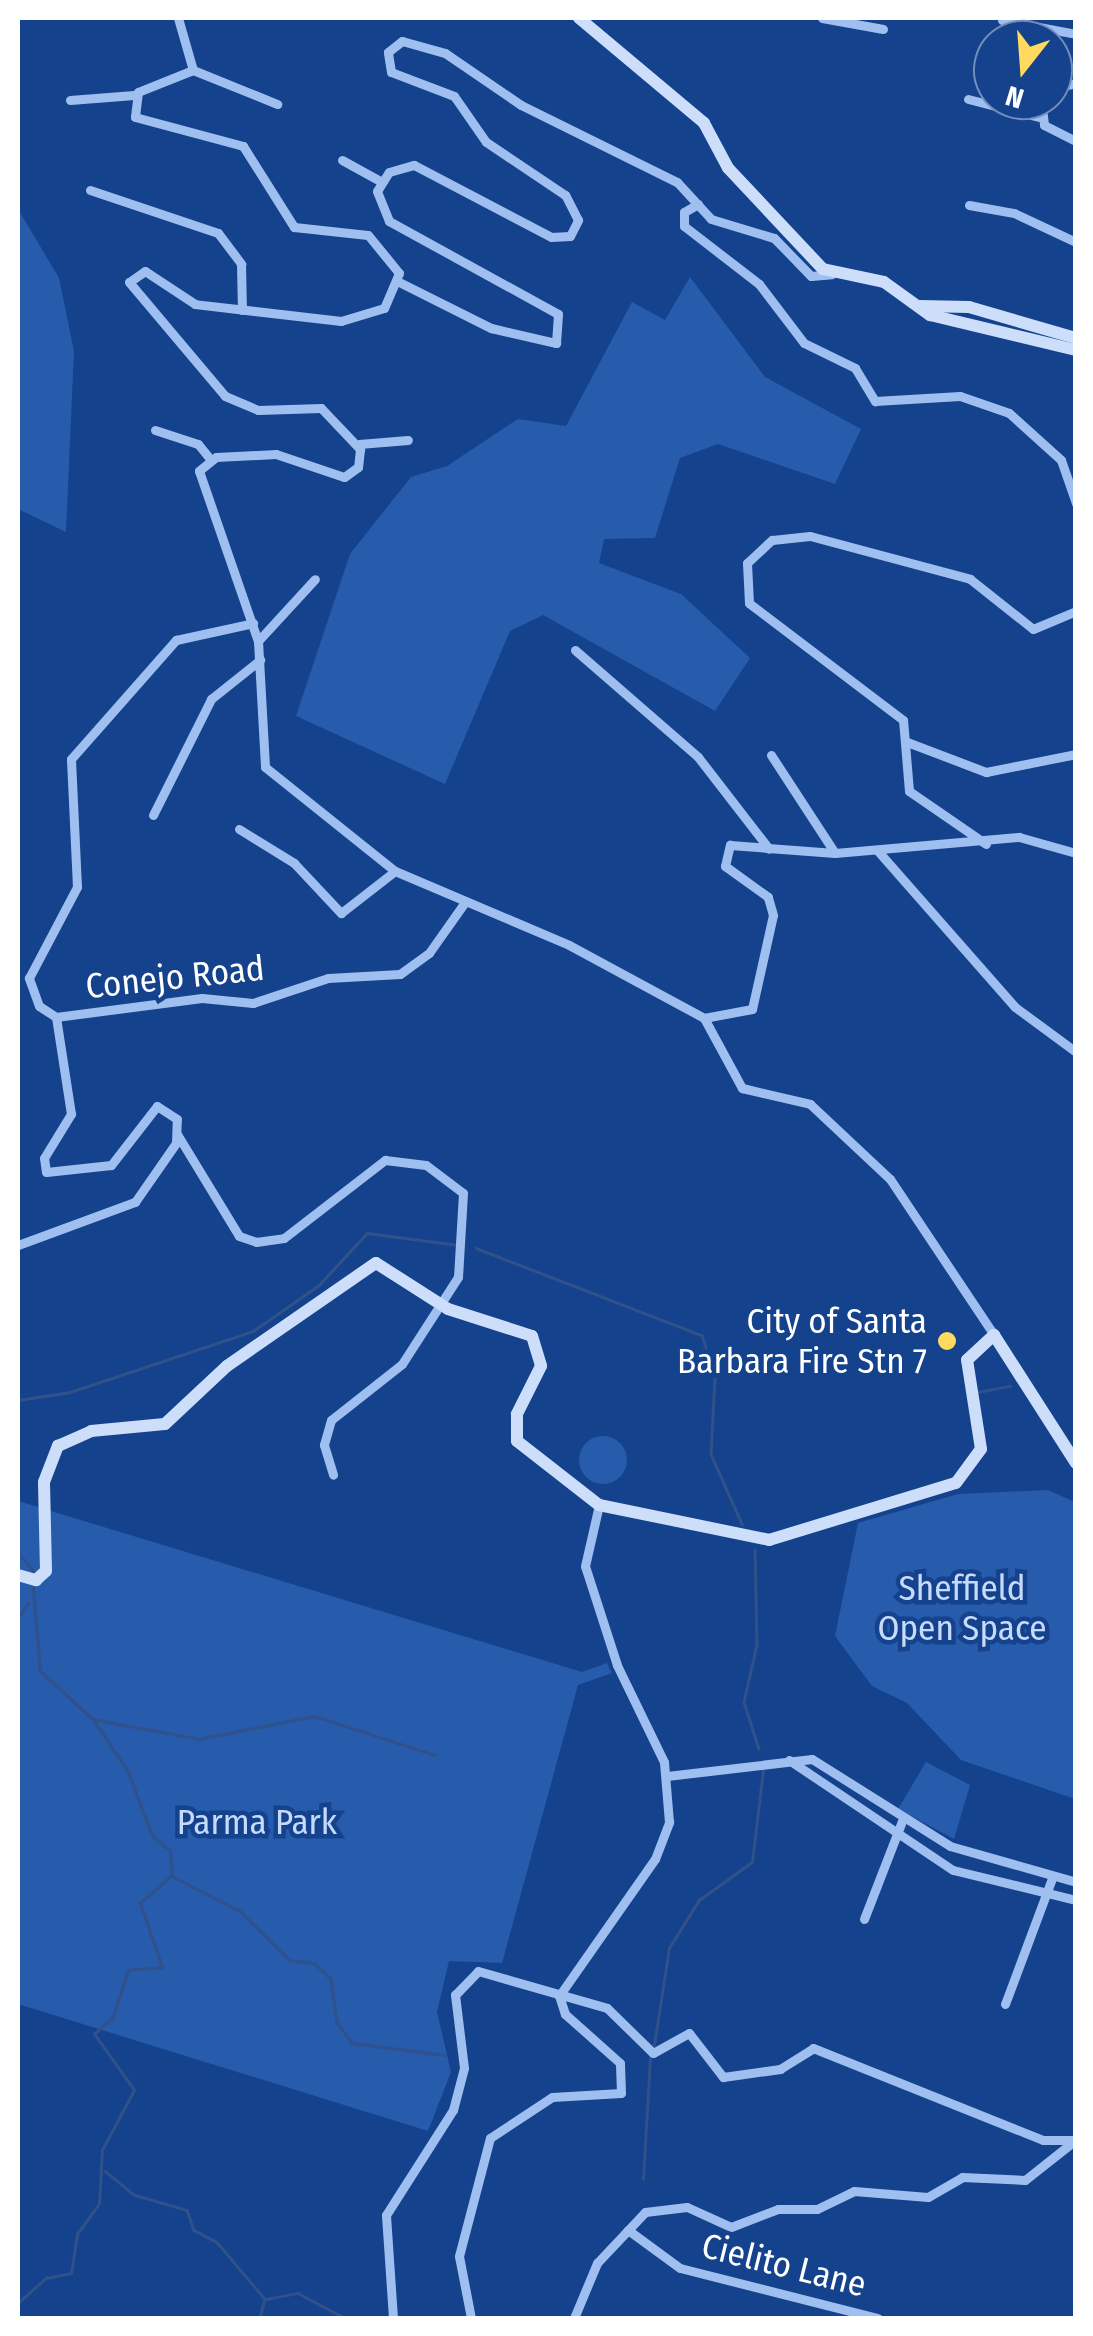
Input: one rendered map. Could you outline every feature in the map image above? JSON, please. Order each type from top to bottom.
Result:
[{"type":"main road","points":[[580,18],[704,122],[728,168],[832,274],[884,282],[916,306],[1076,350]]},
{"type":"main road","points":[[916,306],[970,306],[1076,338]]},
{"type":"main road","points":[[18,1575],[36,1580],[46,1572],[44,1482],[62,1442],[164,1424],[367,1265],[396,1269],[438,1304],[532,1336],[541,1366],[517,1414],[517,1441],[600,1505],[769,1540],[956,1482],[982,1449],[968,1360],[994,1335],[1076,1463]]},
{"type":"street","points":[[178,18],[193,70]]},
{"type":"street","points":[[822,18],[883,29]]},
{"type":"street","points":[[380,182],[414,165],[551,237],[570,236],[578,224],[565,195],[492,148],[454,96],[389,70],[390,47],[410,41],[677,182],[717,224],[774,238],[810,276],[832,274]]},
{"type":"street","points":[[70,100],[134,96],[193,70],[277,104]]},
{"type":"street","points":[[134,96],[132,112],[147,124],[243,146],[294,227],[376,238],[398,282],[510,336],[547,344],[563,333],[554,311],[389,221],[377,201],[380,182]]},
{"type":"street","points":[[968,99],[973,100]]},
{"type":"street","points":[[1045,120],[1076,141]]},
{"type":"street","points":[[342,160],[380,182]]},
{"type":"street","points":[[90,190],[218,233],[241,264],[242,310]]},
{"type":"street","points":[[698,204],[684,212],[684,226],[759,284],[804,343],[855,368],[876,401],[960,396],[1009,414],[1061,460],[1076,504]]},
{"type":"street","points":[[969,204],[1014,213],[1076,242]]},
{"type":"street","points":[[398,282],[384,308],[355,320],[242,310],[186,300],[145,272],[129,282],[225,396],[258,410],[321,408],[359,444],[408,440]]},
{"type":"street","points":[[155,430],[198,444],[210,459]]},
{"type":"street","points":[[210,459],[291,456],[340,478],[358,468],[359,444]]},
{"type":"street","points":[[210,459],[199,486],[258,641],[258,744],[270,776],[395,871],[569,944],[704,1018],[742,1088],[810,1104],[898,1187],[994,1335]]},
{"type":"street","points":[[986,844],[909,790],[907,742],[900,716],[838,679],[802,638],[746,598],[744,572],[763,545],[810,536],[881,562],[943,569],[994,593],[1033,629],[1076,611]]},
{"type":"street","points":[[258,641],[316,579]]},
{"type":"street","points":[[56,1017],[40,1006],[28,978],[77,887],[71,759],[176,640],[253,622]]},
{"type":"street","points":[[575,650],[698,756],[770,850]]},
{"type":"street","points":[[153,815],[210,699],[260,660]]},
{"type":"street","points":[[907,742],[986,772],[1076,754]]},
{"type":"street","points":[[771,754],[835,853]]},
{"type":"street","points":[[239,829],[294,863],[342,914],[395,871]]},
{"type":"street","points":[[704,1018],[752,1009],[773,910],[728,870],[724,852],[739,843],[770,850],[835,853],[986,844],[1019,837],[1076,852]]},
{"type":"street","points":[[876,850],[1016,1007],[1076,1052]]},
{"type":"street","name":"Conejo Road","points":[[178,1134],[174,1114],[150,1108],[111,1165],[46,1172],[44,1158],[72,1114],[56,1017],[202,998],[253,1003],[328,978],[400,974],[421,963],[465,902]]},
{"type":"street","points":[[18,1245],[136,1202],[178,1134],[240,1236],[256,1242],[284,1238],[377,1162],[418,1162],[454,1181],[465,1252],[438,1304],[390,1376],[330,1420],[324,1445],[333,1475]]},
{"type":"street","points":[[559,1996],[660,1850],[667,1776],[590,1585],[584,1552],[600,1505]]},
{"type":"street","points":[[667,1776],[789,1760],[839,1770],[902,1821],[980,1858],[1076,1882]]},
{"type":"street","points":[[789,1760],[896,1837],[970,1878],[1076,1900]]},
{"type":"street","points":[[864,1918],[902,1821]]},
{"type":"street","points":[[1005,2004],[1052,1878]]},
{"type":"street","points":[[393,2318],[386,2216],[458,2098],[458,1986],[484,1971],[610,2010],[653,2053],[689,2034],[724,2076],[780,2069],[813,2048],[1043,2140],[1075,2140]]},
{"type":"street","points":[[472,2318],[459,2256],[490,2138],[552,2097],[620,2093],[620,2063],[565,2014],[559,1996]]},
{"type":"street","points":[[574,2318],[598,2263],[628,2230],[668,2206],[731,2227],[778,2209],[818,2209],[854,2190],[928,2198],[962,2177],[1025,2180],[1075,2140]]},
{"type":"street","name":"Cielito Lane","points":[[628,2230],[680,2268],[878,2318]]},
{"type":"green space","points":[[18,209],[59,278],[74,351],[66,532],[18,509]]},
{"type":"green space","points":[[690,277],[765,377],[861,429],[835,484],[718,444],[680,458],[655,538],[604,539],[599,563],[681,594],[750,658],[715,711],[543,615],[510,631],[445,784],[296,716],[350,554],[411,477],[447,466],[518,419],[566,426],[632,302],[665,320]]},
{"type":"green space","points":[[603,1436],[620,1443],[627,1460],[620,1477],[603,1484],[586,1477],[579,1460],[586,1443]]},
{"type":"green space","name":"Sheffield Open Space","points":[[1048,1490],[1075,1502],[1075,1799],[961,1760],[907,1703],[872,1686],[835,1636],[858,1523],[958,1494]]},
{"type":"green space","name":"Parma Park","points":[[18,1501],[582,1672],[607,1663],[612,1673],[578,1685],[502,1963],[449,1961],[437,2012],[451,2072],[428,2131],[18,2004]]},
{"type":"green space","points":[[926,1762],[970,1785],[954,1839],[898,1809]]},
{"type":"waterway","points":[[18,1400],[70,1392],[253,1331],[319,1285],[367,1233],[458,1245]]},
{"type":"waterway","points":[[476,1248],[702,1335],[715,1378],[711,1454],[742,1524]]},
{"type":"waterway","points":[[978,1392],[1010,1386]]},
{"type":"waterway","points":[[755,1550],[757,1645],[744,1702],[759,1749]]},
{"type":"waterway","points":[[18,1552],[34,1572]]},
{"type":"waterway","points":[[18,2303],[46,2278],[71,2273],[77,2234],[99,2204],[102,2150],[134,2090],[94,2034],[113,2017],[128,1970],[162,1967],[140,1903],[172,1875],[170,1851],[152,1836],[128,1772],[94,1721],[40,1671],[33,1588]]},
{"type":"waterway","points":[[18,1618],[28,1603]]},
{"type":"waterway","points":[[93,1719],[199,1739],[315,1716],[435,1755]]},
{"type":"waterway","points":[[654,2045],[669,1948],[699,1900],[752,1862],[763,1770]]},
{"type":"waterway","points":[[174,1877],[240,1911],[290,1960],[314,1963],[331,1979],[337,2022],[352,2043],[444,2055]]},
{"type":"waterway","points":[[643,2179],[650,2057]]},
{"type":"waterway","points":[[105,2171],[135,2195],[187,2210],[194,2230],[217,2242],[265,2299],[260,2318]]},
{"type":"waterway","points":[[266,2299],[298,2293],[345,2318]]},
{"type":"place","name":"City of Santa Barbara Fire Stn 7","points":[[947,1341]]}]
